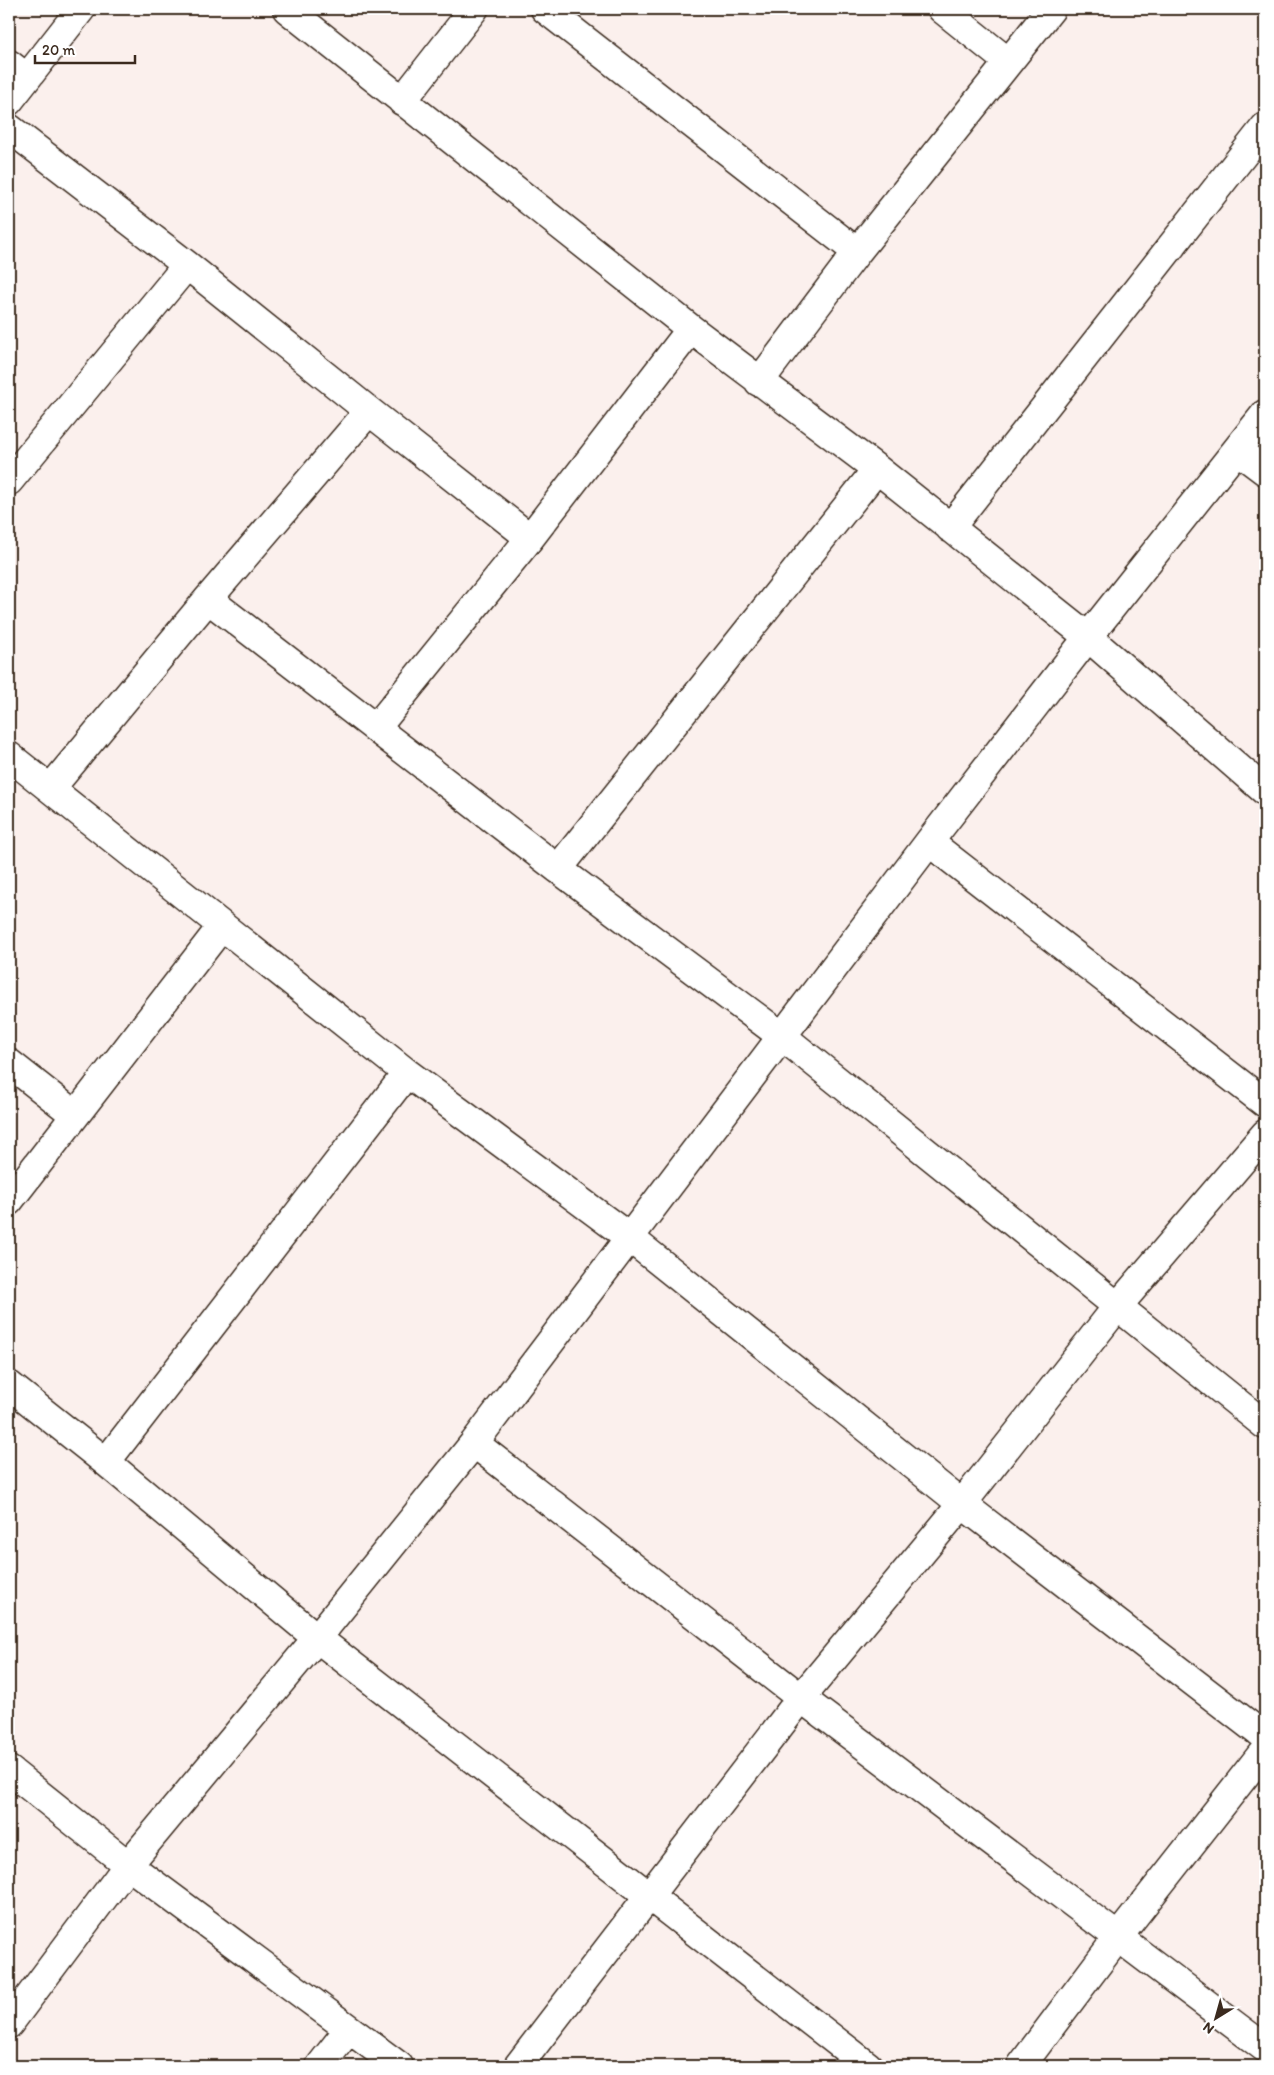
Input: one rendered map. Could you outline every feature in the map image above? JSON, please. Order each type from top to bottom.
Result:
[{"type":"street","points":[[9,101],[18,71],[81,9]]},
{"type":"street","points":[[287,9],[691,329],[877,470],[1088,637],[1265,792]]},
{"type":"street","points":[[402,102],[474,9]]},
{"type":"street","points":[[546,9],[857,252]]},
{"type":"street","points":[[942,9],[1008,62]]},
{"type":"street","points":[[759,382],[857,252],[1051,9]]},
{"type":"street","points":[[950,528],[1265,127]]},
{"type":"street","points":[[9,128],[187,265],[368,411],[530,538]]},
{"type":"street","points":[[9,481],[187,265]]},
{"type":"street","points":[[376,728],[530,538],[691,329]]},
{"type":"street","points":[[51,788],[368,411]]},
{"type":"street","points":[[9,2024],[128,1865],[317,1638],[474,1443],[929,842],[1088,637],[1265,414]]},
{"type":"street","points":[[1237,450],[1265,471]]},
{"type":"street","points":[[558,869],[877,470]]},
{"type":"street","points":[[208,599],[558,869],[783,1037],[1265,1425]]},
{"type":"street","points":[[9,756],[407,1073],[630,1238],[962,1504],[1265,1738]]},
{"type":"street","points":[[929,842],[1265,1103]]},
{"type":"street","points":[[9,1201],[222,926]]},
{"type":"street","points":[[9,1063],[75,1115]]},
{"type":"street","points":[[106,1462],[407,1073]]},
{"type":"street","points":[[518,2066],[801,1698],[962,1504],[1117,1307],[1265,1134]]},
{"type":"street","points":[[9,1386],[106,1462],[317,1638],[868,2066]]},
{"type":"street","points":[[474,1443],[801,1698],[1265,2050],[1254,2066]]},
{"type":"street","points":[[1021,2066],[1118,1937],[1265,1750]]},
{"type":"street","points":[[9,1770],[128,1865],[399,2066]]},
{"type":"street","points":[[320,2066],[350,2029]]}]
